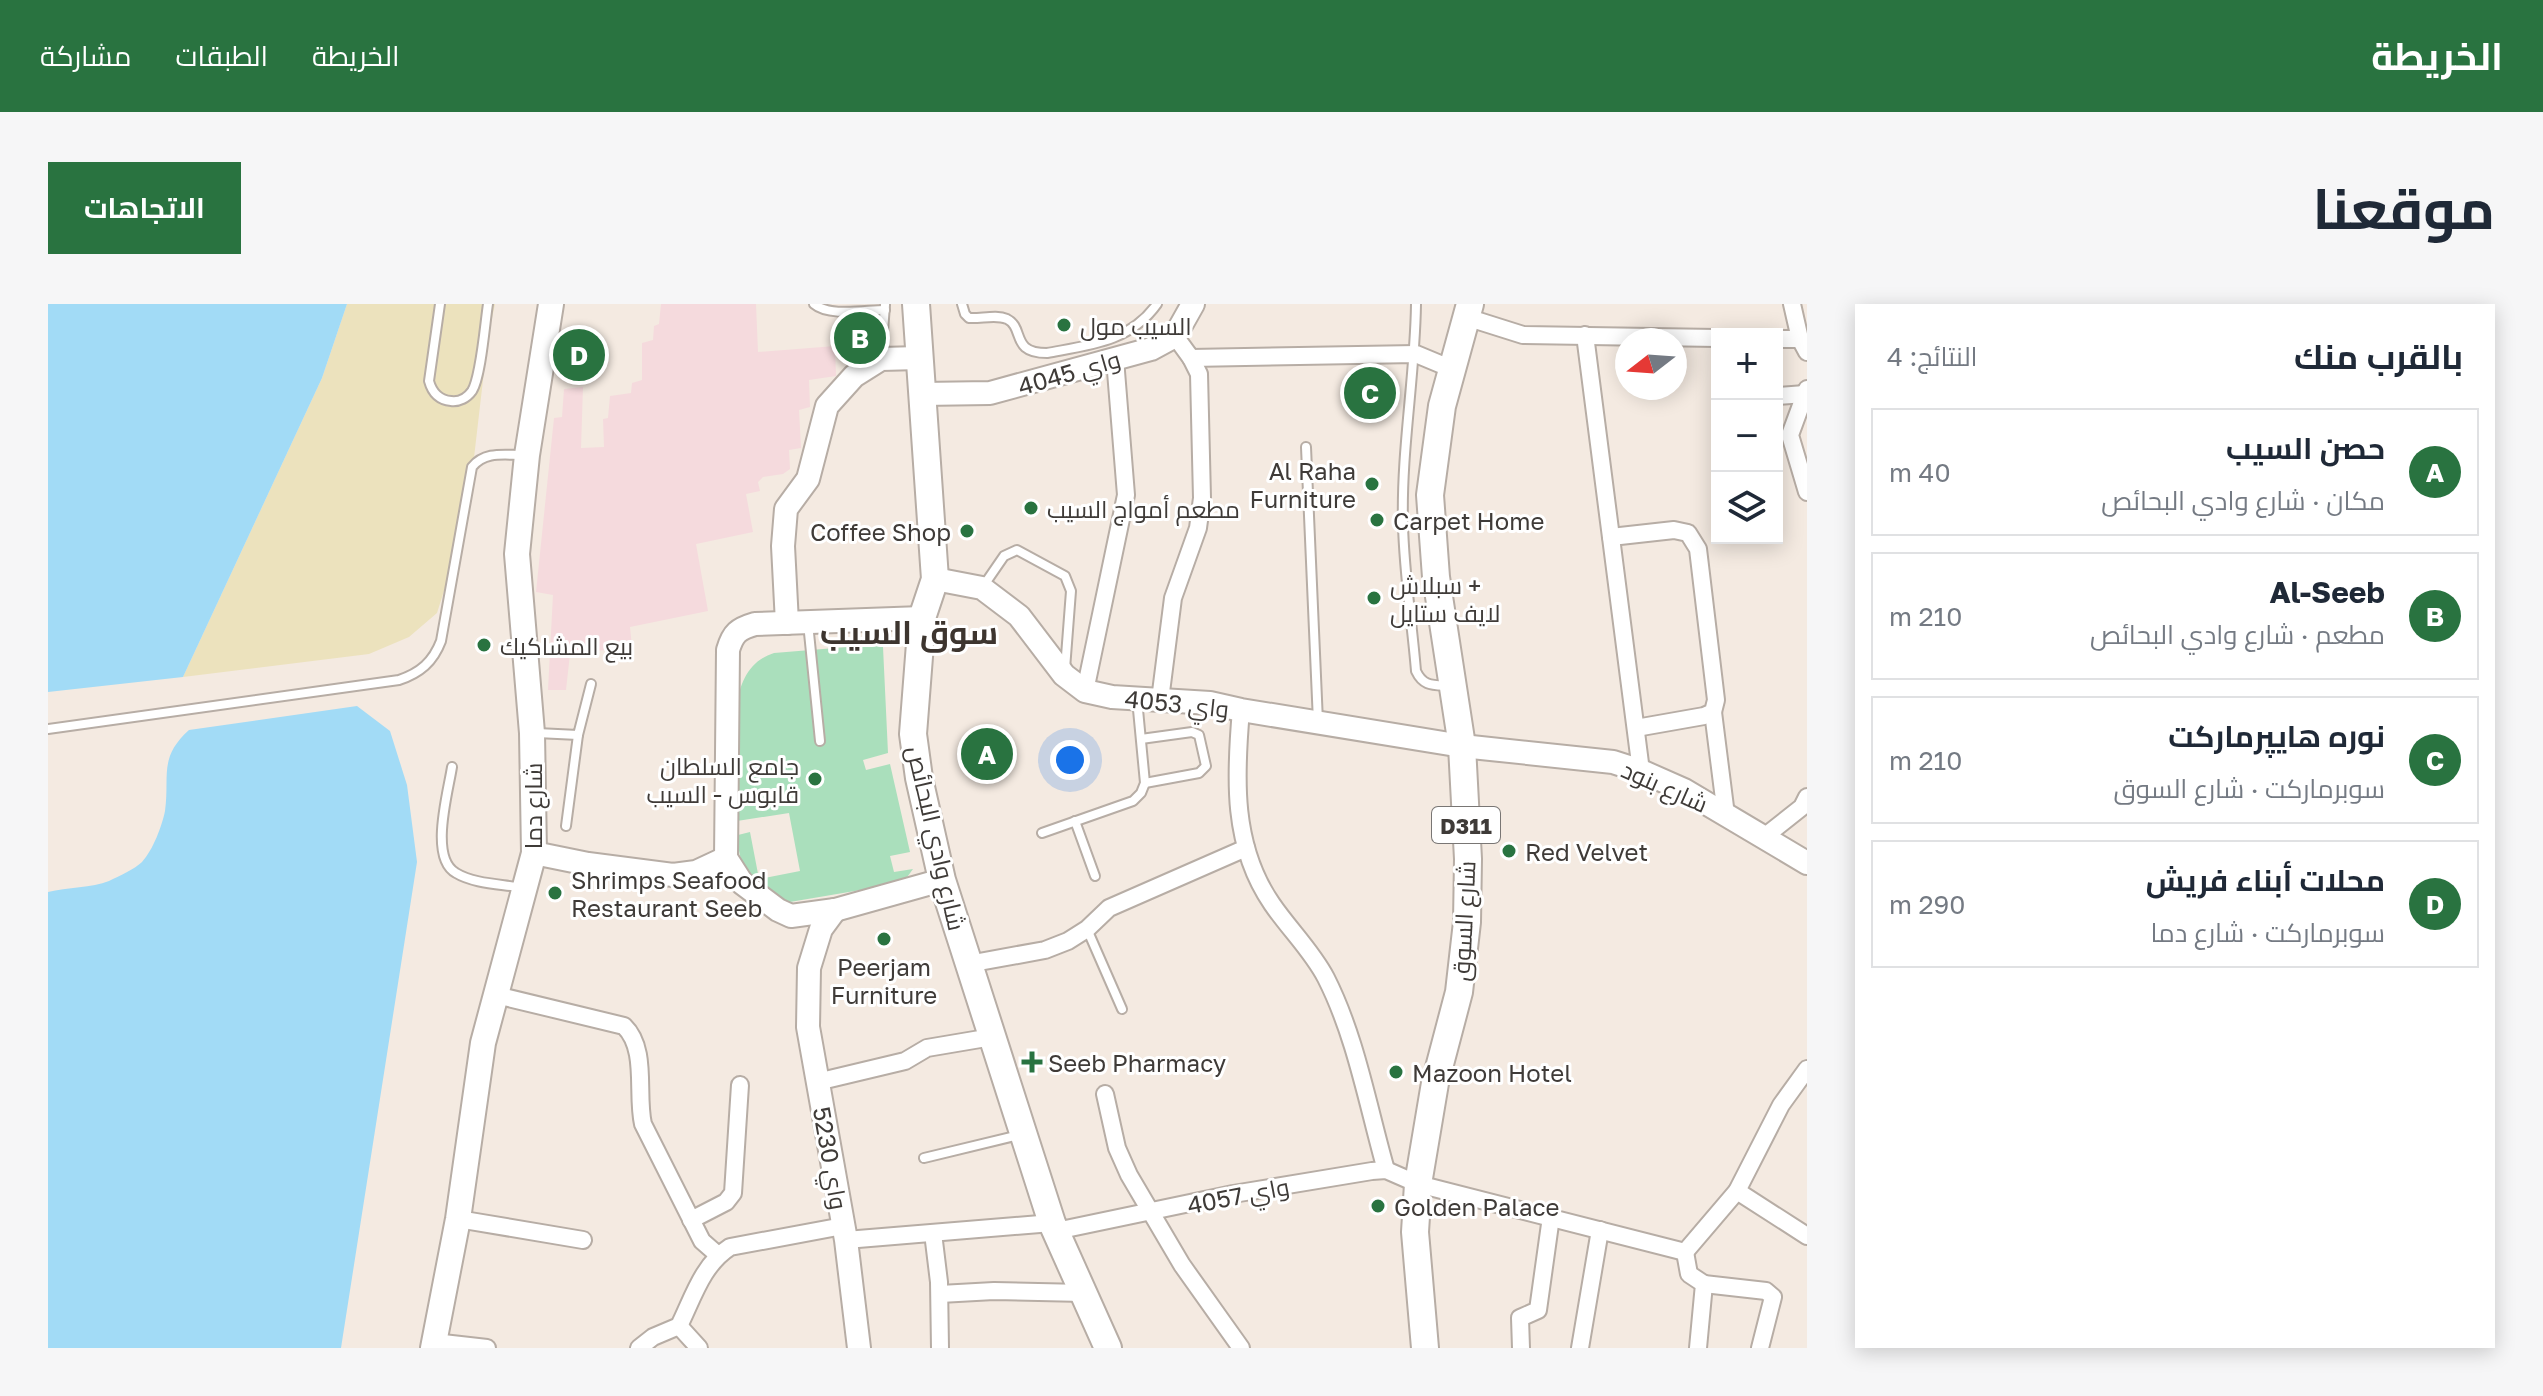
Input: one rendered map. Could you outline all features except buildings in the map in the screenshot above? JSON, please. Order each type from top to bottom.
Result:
[{"type":"main road","name":"شارع دما","points":[[434,1345],[458,1219],[483,1043],[534,853],[532,733],[517,554],[527,455],[551,304]]},
{"type":"main road","name":"شارع وادي البحائص","points":[[916,304],[935,579],[922,618],[913,734],[919,778],[942,880],[1054,1227],[1108,1348]]},
{"type":"main road","name":"شارع السوق","points":[[1425,1348],[1415,1232],[1418,1184],[1435,1083],[1459,992],[1467,922],[1468,859],[1462,746],[1436,577],[1430,495],[1442,406],[1468,311]]},
{"type":"street","points":[[1160,700],[1173,598],[1198,528],[1202,498],[1199,374],[1175,336],[1193,304]]},
{"type":"street","points":[[1792,304],[1804,346]]},
{"type":"street","points":[[1468,311],[1523,335],[1711,338]]},
{"type":"street","points":[[1585,335],[1641,771]]},
{"type":"street","name":"واي 4045","points":[[922,394],[990,393],[1151,349],[1175,336]]},
{"type":"street","points":[[1783,341],[1804,346]]},
{"type":"street","points":[[1191,358],[1416,354],[1452,369]]},
{"type":"street","points":[[798,623],[783,546],[786,509],[808,479],[827,406],[854,376],[881,359],[919,358]]},
{"type":"street","points":[[1085,691],[1126,495],[1115,359]]},
{"type":"street","points":[[1783,395],[1806,391],[1790,435],[1807,492]]},
{"type":"street","points":[[1611,537],[1674,530],[1688,533],[1698,549],[1726,815]]},
{"type":"street","name":"واي 4053","points":[[935,579],[982,588],[1019,616],[1064,675],[1085,691],[1112,697],[1210,703],[1462,746]]},
{"type":"street","points":[[922,618],[755,624],[732,635],[728,650],[726,858],[742,883],[791,916],[835,910],[942,880]]},
{"type":"street","points":[[1241,710],[1236,773],[1237,810],[1255,877],[1326,978],[1348,1033],[1386,1170],[1418,1184],[1685,1252]]},
{"type":"street","points":[[1636,728],[1713,712]]},
{"type":"street","name":"شارع بنود","points":[[1462,746],[1613,762],[1641,771],[1684,790],[1807,863]]},
{"type":"street","points":[[1764,837],[1802,807],[1807,797]]},
{"type":"street","points":[[968,964],[1045,950],[1087,929],[1109,908],[1246,848]]},
{"type":"street","points":[[534,853],[588,864],[673,875],[696,872],[726,858]]},
{"type":"street","name":"واي 5230","points":[[809,968],[821,929],[835,910]]},
{"type":"street","name":"واي 5230","points":[[791,916],[799,931],[809,968],[808,1027],[845,1233],[859,1348]]},
{"type":"street","points":[[496,995],[624,1026],[632,1033],[639,1062],[639,1107],[643,1124],[702,1241],[718,1255],[690,1297],[679,1326],[653,1337],[639,1348]]},
{"type":"street","points":[[817,1082],[905,1061],[927,1048],[992,1037]]},
{"type":"street","points":[[1685,1252],[1737,1191],[1781,1105],[1807,1069]]},
{"type":"street","points":[[691,1220],[726,1202],[733,1193],[740,1085]]},
{"type":"street","points":[[1105,1094],[1117,1148],[1129,1175],[1182,1265],[1241,1348]]},
{"type":"street","name":"واي 4057","points":[[718,1255],[730,1247],[845,1233],[933,1233],[1054,1227],[1386,1170]]},
{"type":"street","points":[[1737,1191],[1807,1236]]},
{"type":"street","points":[[1521,1348],[1520,1318],[1538,1310],[1551,1217]]},
{"type":"street","points":[[458,1219],[583,1240]]},
{"type":"street","points":[[1580,1348],[1600,1230]]},
{"type":"street","points":[[933,1233],[940,1294],[940,1348]]},
{"type":"street","points":[[1685,1252],[1689,1274],[1704,1284],[1766,1291],[1773,1297],[1760,1348]]},
{"type":"street","points":[[1698,1348],[1704,1284]]},
{"type":"street","points":[[940,1294],[994,1291],[1084,1293]]},
{"type":"street","points":[[679,1326],[699,1348]]},
{"type":"street","points":[[434,1345],[487,1348]]},
{"type":"lane","points":[[440,304],[429,381],[441,399],[455,401],[468,396],[475,384],[488,304]]},
{"type":"lane","points":[[814,304],[831,310],[885,307],[881,359]]},
{"type":"lane","points":[[962,304],[969,318],[1004,317],[1009,320],[1021,344],[1037,353],[1056,352],[1113,338],[1145,321],[1157,304]]},
{"type":"lane","points":[[1416,304],[1416,354],[1406,441],[1403,525],[1416,671],[1427,685],[1453,686]]},
{"type":"lane","points":[[1306,447],[1318,723]]},
{"type":"lane","points":[[48,729],[399,680],[418,672],[432,659],[441,641],[472,467],[489,455],[527,455]]},
{"type":"lane","points":[[982,588],[1004,556],[1017,550],[1065,576],[1071,591],[1064,675]]},
{"type":"lane","points":[[798,623],[820,741]]},
{"type":"lane","points":[[566,826],[578,735],[591,684]]},
{"type":"lane","points":[[1042,833],[1133,801],[1141,793],[1145,783],[1137,698]]},
{"type":"lane","points":[[1141,739],[1192,732],[1199,735],[1202,741],[1206,766],[1199,773],[1145,783]]},
{"type":"lane","points":[[532,733],[578,735]]},
{"type":"lane","points":[[452,767],[441,845],[447,866],[465,877],[524,888]]},
{"type":"lane","points":[[1075,821],[1095,876]]},
{"type":"lane","points":[[1087,929],[1122,1009]]},
{"type":"lane","points":[[924,1158],[1024,1134]]},
{"type":"shaded area","points":[[661,304],[756,304],[758,352],[835,346],[836,376],[809,380],[810,407],[799,410],[801,448],[789,450],[790,469],[783,474],[763,477],[758,482],[760,491],[746,494],[753,532],[696,544],[708,611],[630,627],[632,647],[570,654],[566,690],[548,690],[553,595],[536,592],[554,418],[562,417],[564,389],[583,387],[581,448],[604,447],[603,419],[608,418],[610,396],[631,393],[632,383],[642,380],[642,343],[653,340]]},
{"type":"green space","name":"جامع السلطان قابوس - السيب","points":[[872,645],[883,647],[888,753],[863,760],[866,770],[890,764],[910,852],[890,856],[894,872],[913,869],[905,880],[896,884],[784,903],[750,876],[741,860],[738,835],[750,832],[759,879],[800,871],[789,813],[737,821],[736,708],[740,690],[752,667],[774,653]]},
{"type":"sand","points":[[347,304],[495,304],[488,337],[467,518],[437,613],[409,637],[369,654],[183,677],[322,378]]},
{"type":"water","points":[[48,304],[347,304],[322,378],[183,677],[48,692]]},
{"type":"water","points":[[357,706],[390,731],[407,785],[417,862],[341,1348],[48,1348],[48,892],[109,881],[142,862],[153,845],[164,817],[169,759],[179,740],[189,730]]},
{"type":"place","name":"السيب مول","points":[[1064,325]]},
{"type":"place","name":"Al-Seeb","points":[[860,338]]},
{"type":"place","name":"محلات أبناء فريش","points":[[579,355]]},
{"type":"place","name":"نوره هايپرماركت","points":[[1370,393]]},
{"type":"place","name":"Al Raha Furniture","points":[[1372,484]]},
{"type":"place","name":"مطعم أمواج السيب","points":[[1031,508]]},
{"type":"place","name":"Carpet Home","points":[[1377,520]]},
{"type":"place","name":"Coffee Shop","points":[[967,531]]},
{"type":"place","name":"سبلاش + لايف ستايل","points":[[1374,598]]},
{"type":"place","name":"بيع المشاكيك","points":[[484,645]]},
{"type":"place","name":"حصن السيب","points":[[987,754]]},
{"type":"place","name":"جامع السلطان قابوس - السيب","points":[[815,779]]},
{"type":"place","name":"Red Velvet","points":[[1509,851]]},
{"type":"place","name":"Shrimps Seafood Restaurant Seeb","points":[[555,893]]},
{"type":"place","name":"Peerjam Furniture","points":[[884,939]]},
{"type":"place","name":"Seeb Pharmacy","points":[[1032,1062]]},
{"type":"place","name":"Mazoon Hotel","points":[[1396,1072]]},
{"type":"place","name":"Golden Palace","points":[[1378,1206]]},
{"type":"district","name":"سوق السيب","points":[[909,632]]}]
